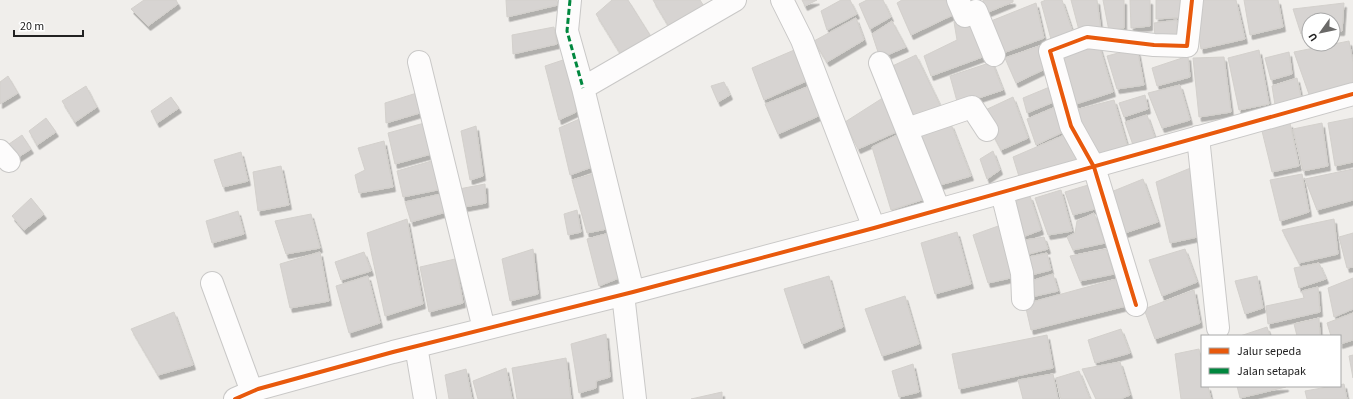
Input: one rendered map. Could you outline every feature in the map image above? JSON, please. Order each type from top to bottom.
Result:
[{"type":"street","points":[[570,0],[567,31],[583,88],[628,293],[635,399]]},
{"type":"street","points":[[583,88],[735,0]]},
{"type":"street","points":[[782,0],[802,40],[874,228]]},
{"type":"street","points":[[958,0],[965,16],[976,11],[994,55]]},
{"type":"street","points":[[1136,305],[1094,167],[1072,126],[1050,51],[1087,37],[1154,45],[1187,46],[1192,0]]},
{"type":"street","points":[[419,62],[484,329]]},
{"type":"street","points":[[880,63],[939,210]]},
{"type":"street","points":[[212,283],[243,396],[416,346],[628,293],[874,228],[1353,94]]},
{"type":"street","points":[[907,129],[972,107],[987,130]]},
{"type":"street","points":[[1198,137],[1218,328]]},
{"type":"street","points":[[1002,193],[1022,273],[1023,299]]},
{"type":"street","points":[[416,346],[425,399]]},
{"type":"building","points":[[144,0],[176,0],[178,4],[148,26],[131,9]]},
{"type":"building","points":[[506,0],[557,0],[558,5],[507,17]]},
{"type":"building","points":[[612,0],[628,0],[650,35],[622,56],[596,14]]},
{"type":"building","points":[[653,0],[700,0],[705,8],[671,30]]},
{"type":"building","points":[[802,0],[817,0],[805,6]]},
{"type":"building","points":[[841,0],[850,0],[857,14],[827,30],[821,11]]},
{"type":"building","points":[[867,0],[883,0],[891,17],[870,29],[859,4]]},
{"type":"building","points":[[902,0],[952,0],[957,13],[911,35],[897,3]]},
{"type":"building","points":[[983,0],[1013,0],[1013,2],[986,13]]},
{"type":"building","points":[[1046,0],[1062,0],[1074,36],[1052,43],[1041,2]]},
{"type":"building","points":[[1071,0],[1097,0],[1101,31],[1080,34]]},
{"type":"building","points":[[1103,0],[1124,0],[1124,28],[1109,31]]},
{"type":"building","points":[[1130,0],[1150,0],[1150,26],[1131,28]]},
{"type":"building","points":[[1156,0],[1188,0],[1187,17],[1156,19]]},
{"type":"building","points":[[1193,0],[1236,0],[1245,39],[1201,49]]},
{"type":"building","points":[[1244,0],[1278,0],[1283,27],[1250,35]]},
{"type":"building","points":[[1036,3],[1044,38],[1003,53],[991,21]]},
{"type":"building","points":[[1344,3],[1342,31],[1341,12],[1301,12],[1301,34],[1293,9]]},
{"type":"building","points":[[974,17],[988,55],[931,76],[924,56],[957,40],[954,22]]},
{"type":"building","points":[[856,18],[864,40],[827,62],[814,41]]},
{"type":"building","points":[[1177,20],[1177,39],[1155,38],[1154,23]]},
{"type":"building","points":[[892,21],[906,47],[880,58],[872,34]]},
{"type":"building","points":[[554,27],[557,44],[513,54],[512,35]]},
{"type":"building","points":[[1349,41],[1353,62],[1353,86],[1310,97],[1294,52],[1301,51],[1301,52],[1341,52],[1341,43]]},
{"type":"building","points":[[1045,44],[1049,67],[1016,83],[1005,58]]},
{"type":"building","points":[[1099,45],[1113,92],[1076,104],[1061,53]]},
{"type":"building","points":[[799,48],[811,79],[764,100],[752,68]]},
{"type":"building","points":[[1137,48],[1144,85],[1117,89],[1107,56]]},
{"type":"building","points":[[1259,50],[1269,104],[1239,110],[1228,58]]},
{"type":"building","points":[[1289,52],[1292,74],[1271,80],[1265,58]]},
{"type":"building","points":[[916,55],[942,109],[912,123],[888,68]]},
{"type":"building","points":[[1188,56],[1190,77],[1157,86],[1152,68]]},
{"type":"building","points":[[1224,57],[1231,112],[1199,117],[1193,58]]},
{"type":"building","points":[[569,58],[576,112],[559,120],[545,66]]},
{"type":"building","points":[[992,62],[1003,90],[958,105],[950,76]]},
{"type":"building","points":[[8,76],[18,93],[0,104],[0,82]]},
{"type":"building","points":[[1297,78],[1301,97],[1275,105],[1272,86]]},
{"type":"building","points":[[724,82],[730,95],[718,102],[711,86]]},
{"type":"building","points":[[812,85],[823,114],[778,134],[765,104]]},
{"type":"building","points":[[1180,85],[1190,120],[1162,128],[1148,93]]},
{"type":"building","points":[[86,86],[97,107],[75,122],[62,101]]},
{"type":"building","points":[[1052,86],[1056,101],[1027,113],[1023,98]]},
{"type":"building","points":[[420,92],[423,112],[386,123],[385,103]]},
{"type":"building","points":[[892,92],[903,129],[858,149],[845,122]]},
{"type":"building","points":[[1145,95],[1148,109],[1124,117],[1119,103]]},
{"type":"building","points":[[171,97],[179,108],[157,123],[151,111]]},
{"type":"building","points":[[1013,97],[1028,138],[1001,150],[981,112]]},
{"type":"building","points":[[1114,100],[1127,145],[1094,157],[1075,110]]},
{"type":"building","points":[[1060,105],[1065,131],[1036,145],[1027,119]]},
{"type":"building","points":[[1147,115],[1156,141],[1133,145],[1125,122]]},
{"type":"building","points":[[584,117],[592,167],[570,175],[559,128]]},
{"type":"building","points":[[46,118],[56,132],[37,145],[29,131]]},
{"type":"building","points":[[1353,118],[1353,162],[1335,166],[1328,123]]},
{"type":"building","points":[[428,122],[435,153],[395,164],[388,133]]},
{"type":"building","points":[[1290,123],[1299,166],[1272,172],[1262,131]]},
{"type":"building","points":[[1322,123],[1328,166],[1303,171],[1293,129]]},
{"type":"building","points":[[951,124],[971,176],[937,186],[917,137]]},
{"type":"building","points":[[476,126],[483,176],[470,180],[461,131]]},
{"type":"building","points":[[903,132],[925,199],[891,210],[872,147]]},
{"type":"building","points":[[1069,133],[1080,162],[1021,183],[1013,157]]},
{"type":"building","points":[[22,135],[31,149],[17,158],[9,144]]},
{"type":"building","points":[[384,141],[393,187],[359,193],[355,175],[365,170],[358,148]]},
{"type":"building","points":[[993,151],[1000,170],[987,179],[980,159]]},
{"type":"building","points":[[241,152],[248,181],[223,187],[214,160]]},
{"type":"building","points":[[435,160],[442,189],[403,197],[397,171]]},
{"type":"building","points":[[281,166],[289,205],[258,211],[253,172]]},
{"type":"building","points":[[1193,167],[1202,236],[1170,243],[1156,182]]},
{"type":"building","points":[[1353,169],[1353,200],[1317,210],[1305,179]]},
{"type":"building","points":[[596,173],[607,229],[587,233],[572,180]]},
{"type":"building","points":[[1302,174],[1309,212],[1280,221],[1270,180]]},
{"type":"building","points":[[1143,179],[1158,222],[1125,233],[1111,192]]},
{"type":"building","points":[[485,184],[486,203],[459,208],[459,189]]},
{"type":"building","points":[[1088,185],[1095,209],[1073,215],[1065,192]]},
{"type":"building","points":[[1061,190],[1072,231],[1048,235],[1035,198]]},
{"type":"building","points":[[441,194],[446,212],[411,222],[405,202]]},
{"type":"building","points":[[1030,196],[1041,230],[1020,238],[1008,204]]},
{"type":"building","points":[[31,198],[44,214],[24,230],[12,216]]},
{"type":"building","points":[[577,210],[581,232],[568,235],[564,214]]},
{"type":"building","points":[[238,211],[244,234],[212,243],[206,221]]},
{"type":"building","points":[[1094,213],[1105,243],[1073,250],[1067,237],[1075,233],[1077,221]]},
{"type":"building","points":[[311,214],[320,248],[286,254],[275,221]]},
{"type":"building","points":[[407,219],[423,304],[385,316],[367,233]]},
{"type":"building","points":[[1334,219],[1338,254],[1299,263],[1282,230]]},
{"type":"building","points":[[1001,225],[1015,277],[988,283],[973,235]]},
{"type":"building","points":[[957,232],[971,284],[935,294],[921,243]]},
{"type":"building","points":[[609,233],[619,278],[599,286],[587,239]]},
{"type":"building","points":[[1353,233],[1353,267],[1347,268],[1339,237]]},
{"type":"building","points":[[1044,237],[1048,249],[1025,255],[1019,241]]},
{"type":"building","points":[[533,249],[538,294],[510,301],[502,259]]},
{"type":"building","points":[[1106,249],[1114,274],[1080,281],[1070,256]]},
{"type":"building","points":[[1185,249],[1197,282],[1162,296],[1149,260]]},
{"type":"building","points":[[320,252],[329,301],[290,308],[280,264]]},
{"type":"building","points":[[364,252],[371,271],[341,280],[335,262]]},
{"type":"building","points":[[1047,253],[1051,270],[1027,276],[1024,258]]},
{"type":"building","points":[[455,259],[463,303],[429,312],[420,267]]},
{"type":"building","points":[[1319,263],[1326,279],[1299,288],[1294,268]]},
{"type":"building","points":[[1053,274],[1058,291],[1031,297],[1028,282]]},
{"type":"building","points":[[368,276],[380,323],[349,333],[336,286]]},
{"type":"building","points":[[829,276],[843,327],[802,344],[784,289]]},
{"type":"building","points":[[1257,276],[1263,308],[1245,314],[1235,281]]},
{"type":"building","points":[[1120,278],[1126,306],[1031,330],[1025,304]]},
{"type":"building","points":[[1353,278],[1353,309],[1334,317],[1328,288]]},
{"type":"building","points":[[1318,287],[1320,312],[1268,324],[1266,306],[1304,298],[1302,291]]},
{"type":"building","points":[[1194,290],[1200,323],[1155,339],[1144,309]]},
{"type":"building","points":[[905,296],[919,344],[882,356],[865,309]]},
{"type":"building","points":[[174,312],[193,365],[158,375],[131,329]]},
{"type":"building","points":[[1353,313],[1353,340],[1341,344],[1341,335],[1331,335],[1327,323]]},
{"type":"building","points":[[1319,318],[1320,335],[1297,335],[1294,324]]},
{"type":"building","points":[[1267,327],[1270,335],[1243,335]]},
{"type":"building","points":[[1121,329],[1130,353],[1095,363],[1088,340]]},
{"type":"building","points":[[606,334],[610,377],[596,381],[596,388],[579,393],[571,344]]},
{"type":"building","points":[[1047,335],[1053,368],[959,389],[952,354]]},
{"type":"building","points":[[1199,349],[1201,358],[1201,387],[1208,387],[1211,399],[1181,399],[1175,354]]},
{"type":"building","points":[[1353,355],[1353,378],[1349,356]]},
{"type":"building","points":[[566,358],[571,399],[517,399],[512,368]]},
{"type":"building","points":[[1120,362],[1130,395],[1120,399],[1096,399],[1082,369]]},
{"type":"building","points":[[913,364],[919,392],[899,397],[892,371]]},
{"type":"building","points":[[506,368],[512,399],[478,399],[473,381]]},
{"type":"building","points":[[466,369],[472,399],[449,399],[445,375]]},
{"type":"building","points":[[1079,371],[1090,399],[1061,399],[1056,378]]},
{"type":"building","points":[[1053,374],[1058,399],[1023,399],[1018,380]]},
{"type":"building","points":[[1344,384],[1347,399],[1307,399],[1305,391],[1327,387],[1341,387],[1341,385]]},
{"type":"building","points":[[1237,387],[1286,387],[1240,398]]},
{"type":"building","points":[[722,392],[722,399],[691,399]]},
{"type":"marked path","points":[[570,0],[567,31],[583,88]]},
{"type":"cycle path","points":[[1136,305],[1094,167],[1071,126],[1050,51],[1087,37],[1154,45],[1187,46],[1192,0]]},
{"type":"cycle path","points":[[235,399],[258,389],[393,352],[633,292],[874,228],[1353,94]]}]
